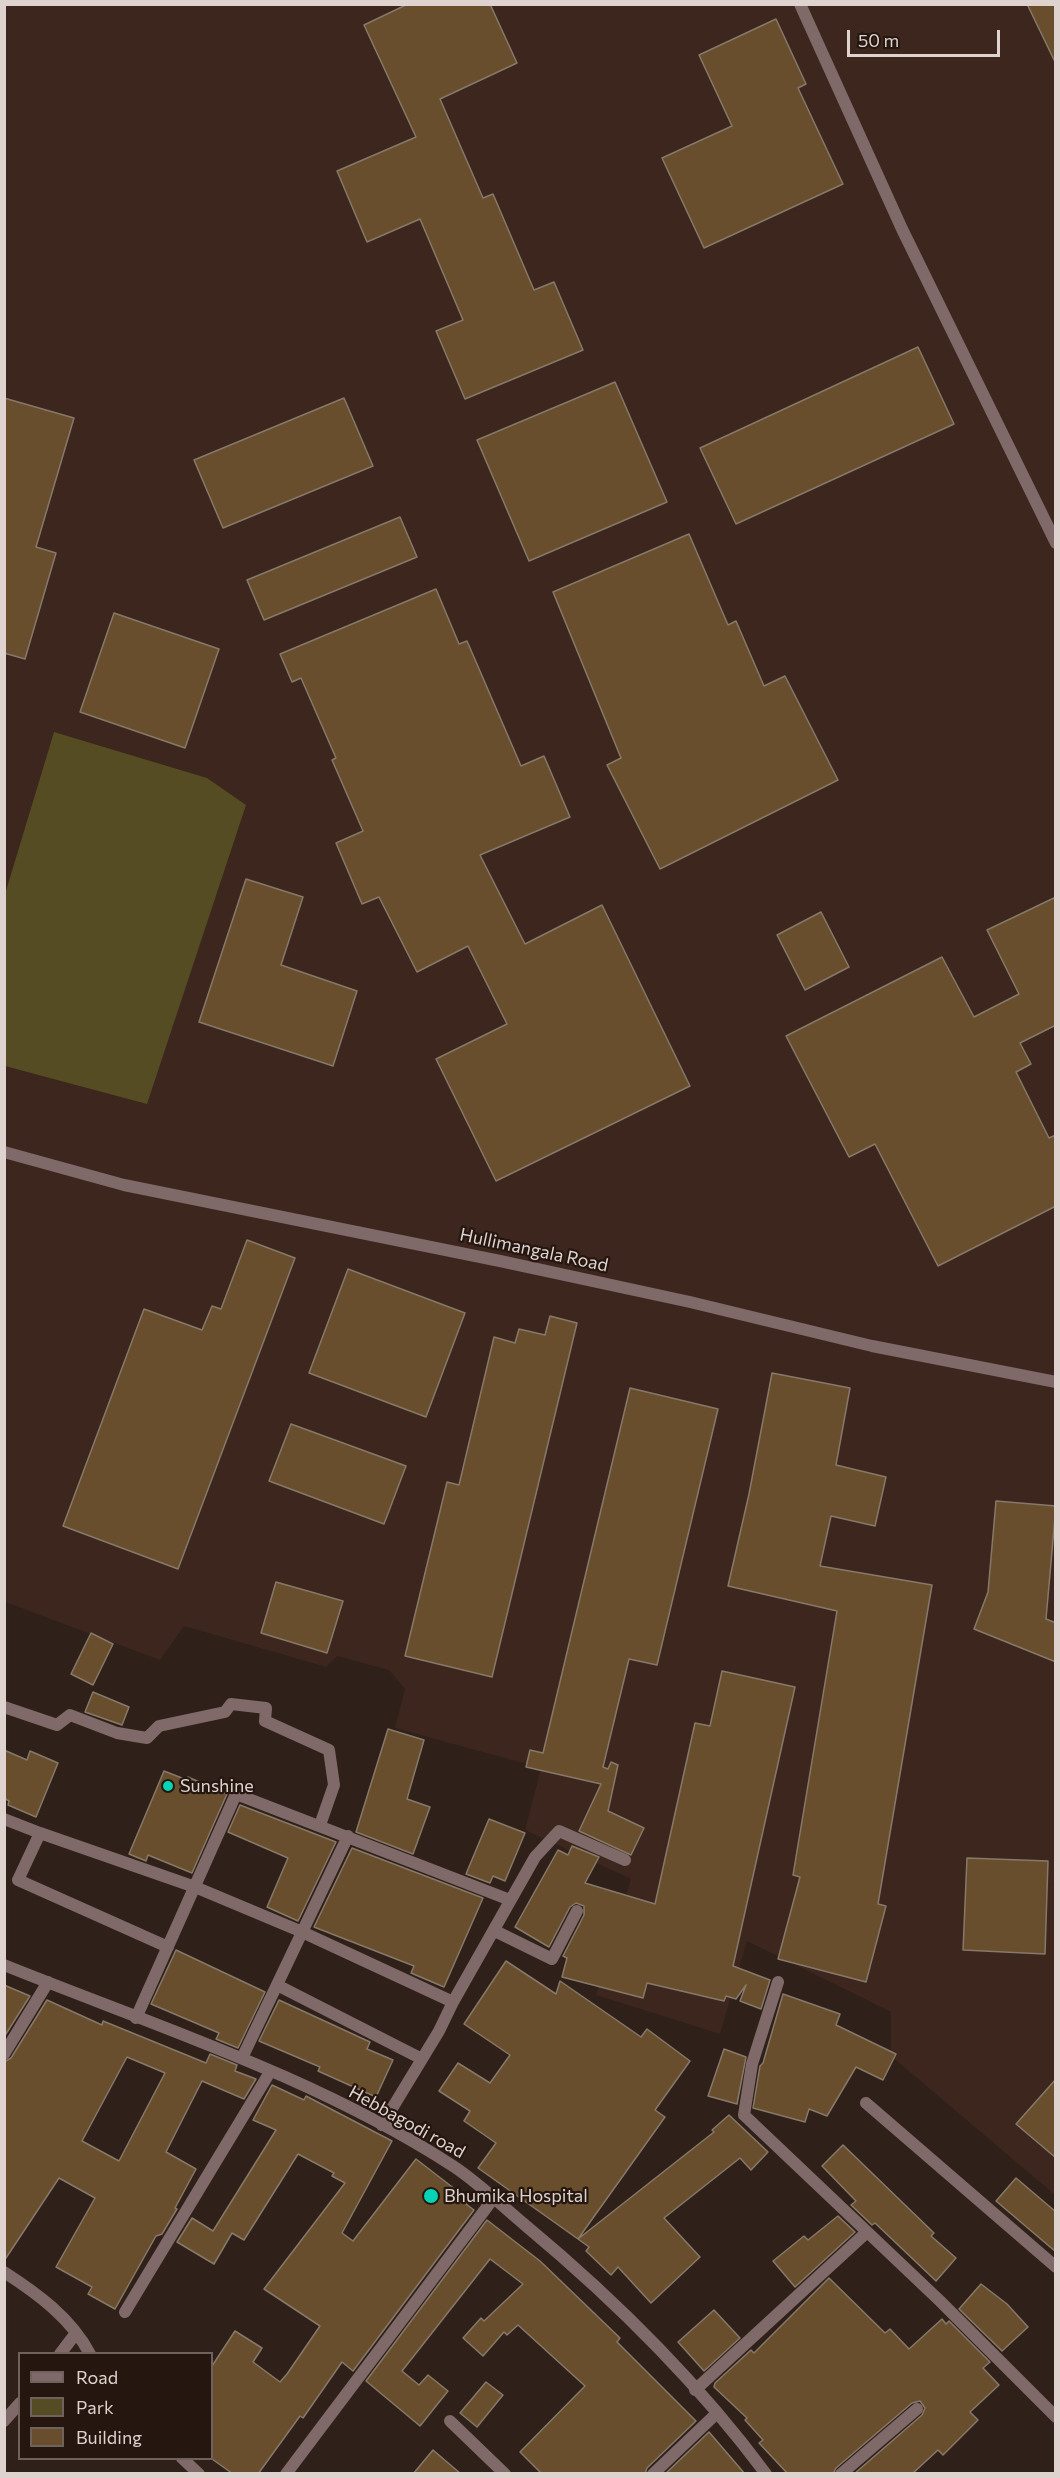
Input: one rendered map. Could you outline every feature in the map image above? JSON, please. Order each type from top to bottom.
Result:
[{"type":"street","points":[[800,4],[902,229],[1056,543]]},
{"type":"street","name":"Hullimangala Road","points":[[4,1152],[124,1185],[500,1261],[690,1302],[872,1346],[1056,1382]]},
{"type":"street","points":[[4,1707],[57,1725],[70,1715],[117,1733],[147,1738],[159,1726],[225,1712],[231,1704],[266,1708],[265,1721],[329,1750],[334,1785],[320,1826]]},
{"type":"street","points":[[136,2018],[236,1794],[510,1900]]},
{"type":"street","points":[[4,1819],[195,1887],[300,1931],[453,2002]]},
{"type":"street","points":[[382,2125],[422,2059],[535,1857],[559,1831],[625,1860]]},
{"type":"street","points":[[40,1833],[18,1880],[168,1947]]},
{"type":"street","points":[[242,2058],[300,1931],[348,1836]]},
{"type":"street","points":[[495,1931],[552,1959],[577,1911]]},
{"type":"street","name":"Hebbagodi road","points":[[4,1965],[242,2058],[382,2125],[454,2167],[594,2283],[644,2332],[766,2474]]},
{"type":"street","points":[[778,1982],[752,2064],[744,2115],[1056,2417]]},
{"type":"street","points":[[4,2054],[48,1983]]},
{"type":"street","points":[[276,1985],[422,2059]]},
{"type":"street","points":[[125,2312],[270,2072]]},
{"type":"street","points":[[866,2103],[1056,2267]]},
{"type":"street","points":[[286,2474],[493,2199]]},
{"type":"street","points":[[695,2390],[867,2232]]},
{"type":"street","points":[[4,2272],[45,2299],[76,2333],[89,2352]]},
{"type":"street","points":[[62,2352],[76,2333]]},
{"type":"street","points":[[4,2421],[18,2405]]},
{"type":"street","points":[[841,2474],[917,2409]]},
{"type":"street","points":[[653,2474],[716,2414]]},
{"type":"street","points":[[450,2421],[505,2474]]},
{"type":"street","points":[[184,2460],[199,2474]]},
{"type":"shaded area","points":[[5,5],[1055,5],[1055,2195],[891,2056],[891,2012],[747,1941],[720,2034],[596,1995],[631,1879],[525,1830],[541,1768],[395,1728],[405,1689],[389,1670],[337,1656],[326,1667],[184,1626],[160,1660],[5,1602]]},
{"type":"green space","points":[[54,732],[207,778],[246,805],[147,1104],[5,1066],[5,894]]},
{"type":"building","points":[[408,4],[490,4],[517,63],[440,99],[483,198],[493,194],[534,290],[554,282],[583,350],[465,399],[436,331],[463,320],[420,219],[367,242],[337,171],[416,137],[364,25]]},
{"type":"building","points":[[1027,4],[1056,4],[1056,64]]},
{"type":"building","points":[[776,19],[806,84],[798,88],[843,184],[704,248],[662,158],[732,126],[699,55]]},
{"type":"building","points":[[918,347],[954,424],[736,524],[700,448]]},
{"type":"building","points":[[615,382],[667,502],[529,561],[477,440]]},
{"type":"building","points":[[4,398],[74,418],[36,547],[56,553],[25,659],[4,653]]},
{"type":"building","points":[[344,398],[373,466],[223,528],[194,460]]},
{"type":"building","points":[[400,517],[417,557],[264,620],[247,580]]},
{"type":"building","points":[[689,534],[728,625],[736,621],[764,686],[785,676],[838,780],[660,869],[607,765],[621,758],[553,592]]},
{"type":"building","points":[[436,589],[459,644],[467,641],[521,766],[544,756],[570,817],[480,855],[525,944],[602,905],[690,1086],[496,1181],[436,1059],[507,1024],[468,946],[417,972],[379,897],[362,904],[336,843],[363,831],[332,760],[336,758],[301,678],[292,682],[280,654]]},
{"type":"building","points":[[114,613],[219,649],[185,748],[80,712]]},
{"type":"building","points":[[246,879],[303,897],[281,965],[357,991],[333,1066],[199,1022]]},
{"type":"building","points":[[1056,897],[1056,1025],[1020,1043],[1031,1064],[1016,1072],[1049,1138],[1056,1135],[1056,1206],[938,1266],[875,1144],[849,1157],[786,1036],[942,957],[974,1017],[1019,994],[987,930]]},
{"type":"building","points":[[821,912],[849,967],[805,990],[777,935]]},
{"type":"building","points":[[247,1240],[295,1258],[178,1569],[63,1526],[144,1309],[202,1330],[212,1306],[221,1309]]},
{"type":"building","points":[[348,1269],[465,1313],[426,1417],[309,1373]]},
{"type":"building","points":[[550,1316],[577,1323],[492,1677],[405,1656],[447,1482],[459,1485],[494,1337],[515,1343],[519,1329],[545,1335]]},
{"type":"building","points":[[772,1373],[850,1388],[836,1465],[886,1477],[875,1526],[831,1516],[820,1566],[932,1585],[878,1904],[886,1906],[866,1982],[778,1959],[800,1877],[793,1875],[837,1611],[728,1586],[749,1494]]},
{"type":"building","points":[[630,1388],[718,1409],[657,1665],[629,1659],[603,1767],[608,1769],[611,1762],[618,1765],[608,1811],[644,1828],[631,1855],[579,1831],[601,1784],[526,1767],[530,1750],[543,1753]]},
{"type":"building","points":[[291,1424],[406,1466],[384,1524],[269,1481]]},
{"type":"building","points":[[996,1501],[1056,1506],[1046,1619],[1056,1623],[1056,1662],[974,1629],[988,1592]]},
{"type":"building","points":[[276,1582],[343,1601],[327,1653],[261,1633]]},
{"type":"building","points":[[91,1633],[113,1644],[93,1685],[71,1674]]},
{"type":"building","points":[[722,1671],[795,1687],[733,1966],[770,1980],[761,2009],[740,2001],[746,1985],[736,1999],[726,1996],[724,2001],[647,1983],[643,1998],[562,1977],[567,1958],[563,1956],[584,1915],[584,1906],[576,1903],[570,1907],[549,1947],[515,1927],[558,1850],[568,1855],[572,1846],[599,1857],[585,1883],[655,1904],[695,1723],[710,1726]]},
{"type":"building","points":[[93,1692],[129,1707],[122,1725],[85,1712]]},
{"type":"building","points":[[388,1729],[424,1740],[407,1799],[430,1807],[413,1854],[356,1832]]},
{"type":"building","points":[[4,1750],[27,1760],[30,1751],[58,1763],[36,1817],[8,1805],[9,1801],[4,1798]]},
{"type":"building","points":[[164,1771],[187,1780],[188,1777],[227,1794],[192,1873],[148,1855],[146,1861],[129,1854]]},
{"type":"building","points":[[240,1805],[336,1842],[298,1921],[267,1907],[288,1858],[228,1832]]},
{"type":"building","points":[[489,1819],[525,1833],[505,1881],[493,1876],[490,1883],[466,1874]]},
{"type":"building","points":[[352,1848],[483,1898],[444,1987],[411,1973],[414,1966],[314,1927]]},
{"type":"building","points":[[967,1858],[1048,1861],[1045,1954],[963,1950]]},
{"type":"building","points":[[176,1950],[265,1992],[238,2048],[216,2039],[219,2033],[151,2004]]},
{"type":"building","points":[[506,1961],[556,1994],[560,1981],[641,2037],[647,2029],[690,2061],[655,2110],[665,2117],[578,2239],[478,2168],[496,2143],[464,2121],[470,2111],[439,2091],[458,2063],[490,2083],[510,2055],[464,2024]]},
{"type":"building","points":[[4,1985],[30,1996],[4,2037]]},
{"type":"building","points":[[783,1994],[840,2014],[836,2025],[896,2054],[883,2080],[856,2067],[827,2116],[809,2109],[805,2122],[753,2108],[760,2066],[763,2063]]},
{"type":"building","points":[[47,2000],[102,2025],[103,2021],[206,2063],[210,2054],[237,2065],[235,2071],[256,2079],[244,2099],[202,2081],[166,2152],[196,2169],[175,2208],[177,2209],[162,2234],[156,2236],[115,2309],[88,2294],[92,2287],[56,2267],[95,2198],[59,2178],[4,2261],[4,2062],[11,2058]],"holes":[[[127,2057],[165,2073],[119,2161],[82,2141]]]},
{"type":"building","points":[[279,2000],[370,2042],[367,2049],[393,2060],[376,2097],[318,2071],[320,2067],[259,2041]]},
{"type":"building","points":[[724,2049],[746,2057],[737,2104],[708,2096]]},
{"type":"building","points":[[1056,2079],[1056,2158],[1016,2124]]},
{"type":"building","points":[[272,2085],[304,2100],[306,2096],[392,2141],[342,2233],[353,2241],[416,2159],[469,2200],[466,2204],[474,2210],[353,2371],[342,2362],[303,2418],[300,2416],[258,2474],[233,2474],[213,2460],[213,2364],[235,2331],[262,2348],[253,2362],[280,2382],[287,2374],[320,2326],[264,2289],[345,2183],[332,2176],[334,2173],[298,2154],[244,2240],[232,2233],[214,2264],[177,2242],[192,2218],[213,2231],[276,2130],[253,2120]]},
{"type":"building","points":[[729,2115],[768,2152],[751,2170],[740,2158],[664,2218],[700,2257],[651,2303],[618,2267],[611,2275],[586,2251],[589,2247],[578,2239],[714,2132],[712,2130]]},
{"type":"building","points":[[843,2145],[934,2233],[931,2236],[956,2258],[936,2281],[875,2223],[872,2225],[851,2205],[856,2201],[822,2166]]},
{"type":"building","points":[[1016,2178],[1056,2212],[1056,2252],[996,2201]]},
{"type":"building","points":[[838,2216],[855,2232],[795,2287],[773,2261],[804,2236],[808,2240]]},
{"type":"building","points":[[487,2220],[540,2261],[620,2338],[617,2342],[696,2421],[647,2468],[645,2474],[542,2474],[520,2452],[585,2386],[518,2325],[507,2335],[504,2332],[483,2356],[463,2338],[481,2318],[484,2321],[523,2284],[490,2259],[402,2371],[419,2385],[428,2375],[448,2391],[420,2426],[366,2381]]},
{"type":"building","points":[[829,2278],[885,2333],[890,2329],[909,2349],[942,2319],[946,2324],[949,2321],[990,2362],[983,2368],[999,2385],[970,2412],[978,2420],[943,2455],[938,2450],[912,2474],[854,2474],[922,2415],[925,2408],[920,2401],[912,2403],[836,2468],[833,2474],[788,2474],[759,2443],[763,2440],[745,2420],[747,2418],[714,2387],[715,2383],[751,2350],[754,2353]]},
{"type":"building","points":[[981,2284],[1007,2304],[1028,2327],[1002,2351],[959,2309]]},
{"type":"building","points":[[714,2310],[740,2338],[704,2371],[678,2342]]},
{"type":"building","points":[[486,2382],[503,2395],[477,2427],[460,2413]]},
{"type":"building","points":[[709,2432],[745,2474],[665,2474]]},
{"type":"building","points":[[433,2450],[461,2474],[413,2474]]},
{"type":"place","name":"Sunshine","points":[[168,1786]]},
{"type":"place","name":"Bhumika Hospital","points":[[431,2196]]}]
